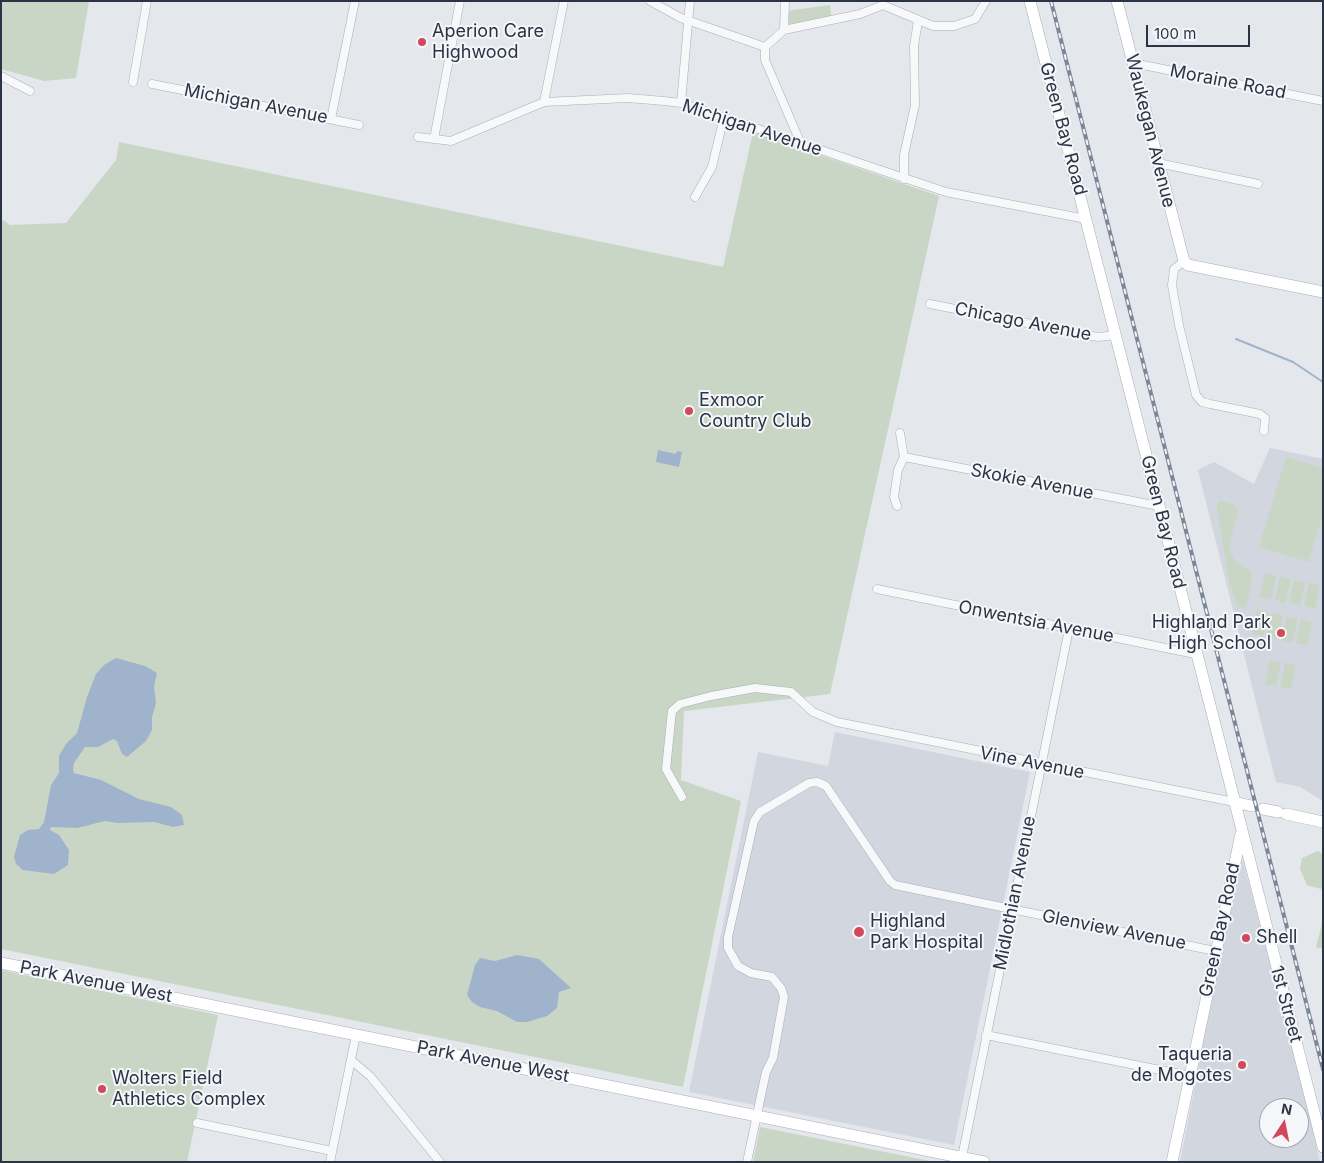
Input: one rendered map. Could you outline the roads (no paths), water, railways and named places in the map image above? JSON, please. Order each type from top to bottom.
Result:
[{"type":"street","points":[[133,82],[147,1]]},
{"type":"street","points":[[331,119],[355,1]]},
{"type":"street","points":[[434,139],[460,1]]},
{"type":"street","points":[[544,102],[564,1]]},
{"type":"street","points":[[650,1],[688,20],[765,46]]},
{"type":"street","points":[[681,103],[690,1]]},
{"type":"street","points":[[784,30],[785,1]]},
{"type":"street","points":[[765,46],[784,30],[860,14],[882,3],[918,21],[938,27],[969,22],[975,19],[986,1]]},
{"type":"street","name":"Green Bay Road","points":[[1030,1],[1160,506],[1195,654],[1241,833],[1172,1162]]},
{"type":"street","name":"Waukegan Avenue","points":[[1117,1],[1184,261]]},
{"type":"street","points":[[904,179],[904,156],[915,105],[914,46],[918,21]]},
{"type":"street","points":[[765,46],[766,67],[798,131],[801,144]]},
{"type":"street","name":"Moraine Road","points":[[1133,63],[1323,101]]},
{"type":"street","points":[[1,76],[30,92]]},
{"type":"street","name":"Michigan Avenue","points":[[152,84],[359,125]]},
{"type":"street","name":"Michigan Avenue","points":[[418,137],[451,141],[544,102],[628,98],[681,103],[946,192],[1086,219]]},
{"type":"street","points":[[695,198],[712,166],[724,117]]},
{"type":"street","points":[[1158,163],[1258,184]]},
{"type":"street","points":[[1264,431],[1265,418],[1260,414],[1202,402],[1196,395],[1179,325],[1172,285],[1174,269],[1184,261],[1188,265],[1323,292]]},
{"type":"street","name":"Chicago Avenue","points":[[930,304],[1098,337],[1116,335]]},
{"type":"street","points":[[897,506],[894,497],[898,470],[904,457],[900,434]]},
{"type":"street","name":"Skokie Avenue","points":[[904,457],[1160,506]]},
{"type":"street","name":"Onwentsia Avenue","points":[[877,589],[1195,654]]},
{"type":"street","name":"Midlothian Avenue","points":[[962,1157],[1069,629]]},
{"type":"street","name":"Vine Avenue","points":[[682,796],[666,769],[672,711],[680,704],[710,696],[755,688],[791,692],[813,712],[837,722],[1041,765],[1234,802],[1323,822]]},
{"type":"street","name":"Glenview Avenue","points":[[757,1116],[766,1072],[772,1058],[784,997],[782,988],[772,977],[751,973],[738,966],[728,948],[728,937],[754,822],[760,812],[809,783],[816,782],[826,786],[890,882],[895,885],[1215,951]]},
{"type":"street","name":"1st Street","points":[[1241,833],[1323,1147]]},
{"type":"street","name":"Park Avenue West","points":[[1,963],[984,1162]]},
{"type":"street","points":[[330,1162],[356,1035]]},
{"type":"street","points":[[986,1035],[1190,1076]]},
{"type":"street","points":[[351,1060],[370,1076],[441,1162]]},
{"type":"street","points":[[747,1162],[757,1116]]},
{"type":"street","points":[[197,1124],[332,1151]]},
{"type":"water","points":[[658,450],[676,454],[677,451],[682,452],[679,467],[656,462]]},
{"type":"water","points":[[116,658],[145,666],[157,673],[154,686],[156,703],[152,717],[152,730],[146,741],[127,757],[122,754],[117,741],[113,739],[98,747],[85,747],[74,763],[74,773],[101,780],[139,799],[171,807],[182,815],[184,825],[173,827],[154,822],[118,823],[105,821],[77,828],[51,827],[50,830],[59,835],[69,850],[68,865],[54,874],[23,870],[16,864],[14,857],[20,835],[28,830],[39,829],[44,822],[51,785],[59,773],[59,756],[66,744],[77,733],[87,697],[96,674],[104,665]]},
{"type":"water","points":[[517,955],[539,959],[571,988],[559,992],[557,1008],[547,1016],[527,1022],[517,1022],[497,1011],[480,1007],[472,1002],[467,995],[475,965],[480,958],[495,961]]},
{"type":"waterway","points":[[1236,339],[1293,362],[1323,382]]},
{"type":"railway","points":[[1051,1],[1323,1069]]},
{"type":"place","name":"Aperion Care Highwood","points":[[422,42]]},
{"type":"place","name":"Exmoor Country Club","points":[[689,411]]},
{"type":"place","name":"Highland Park High School","points":[[1281,633]]},
{"type":"place","name":"Highland Park Hospital","points":[[859,932]]},
{"type":"place","name":"Shell","points":[[1246,938]]},
{"type":"place","name":"Taqueria de Mogotes","points":[[1242,1065]]},
{"type":"place","name":"Wolters Field Athletics Complex","points":[[102,1089]]}]
